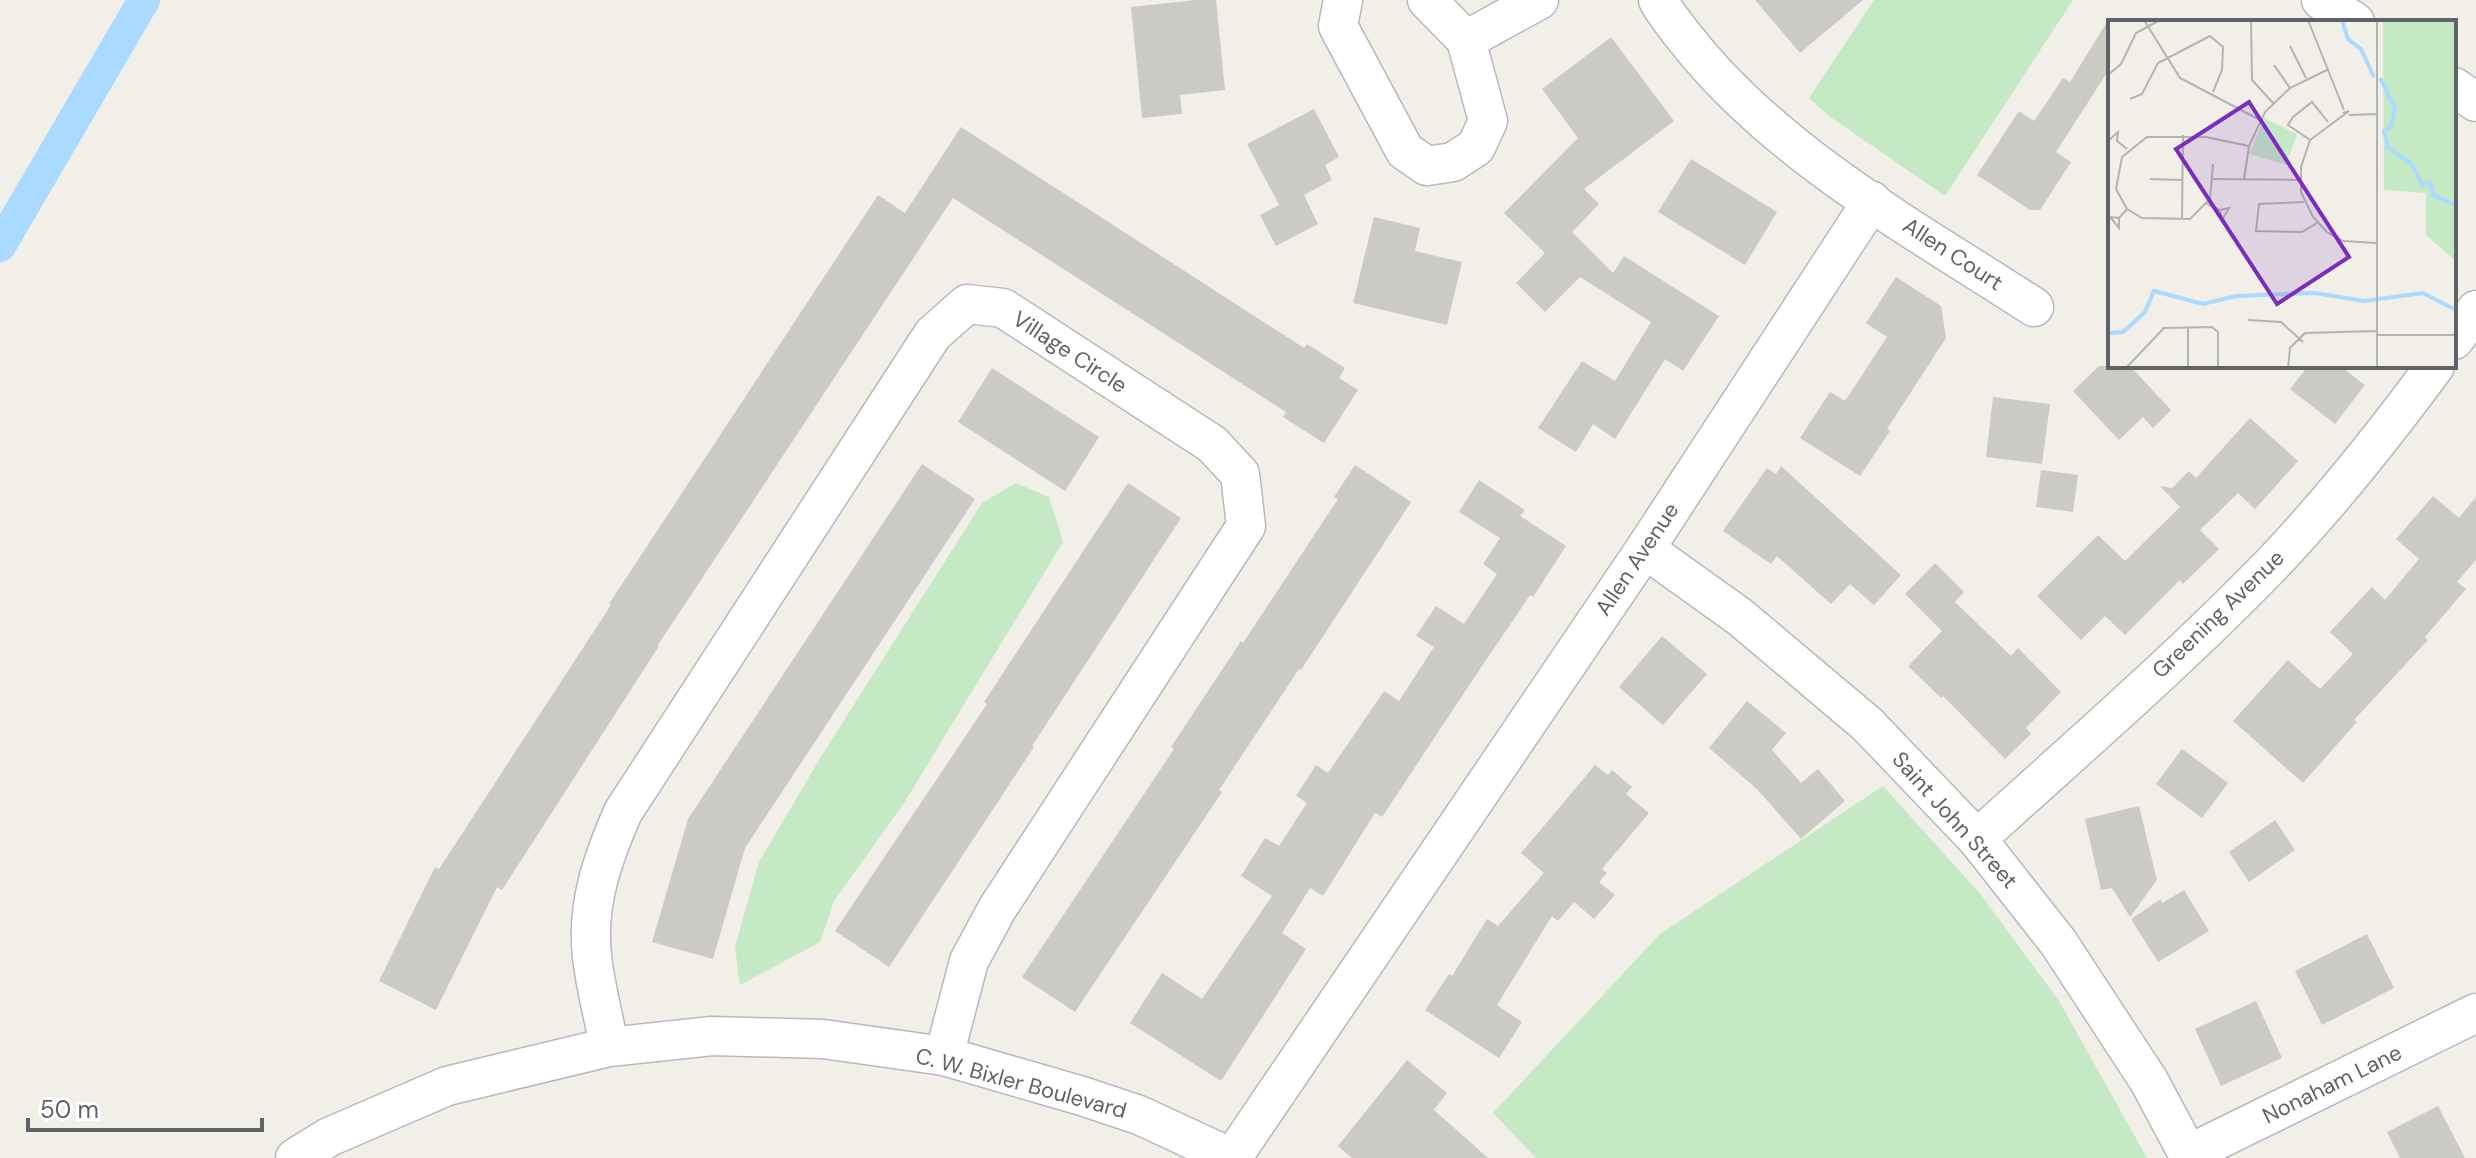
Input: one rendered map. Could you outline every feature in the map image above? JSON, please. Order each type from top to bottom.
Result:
[{"type":"street","points":[[1343,0],[1338,26],[1405,151],[1427,166],[1453,162],[1476,147],[1488,121],[1466,40],[1427,0]]},
{"type":"street","points":[[1466,40],[1539,0]]},
{"type":"street","points":[[1658,0],[1667,16],[1721,81],[1797,150],[1872,201]]},
{"type":"street","points":[[2321,0],[2352,20]]},
{"type":"street","points":[[2456,88],[2476,102]]},
{"type":"street","name":"Allen Court","points":[[1872,201],[2034,307]]},
{"type":"street","name":"Allen Avenue","points":[[1232,1158],[1645,549],[1872,201]]},
{"type":"street","name":"Village Circle","points":[[609,1047],[592,955],[592,903],[602,861],[623,812],[933,334],[967,304],[1003,308],[1212,444],[1240,474],[1246,526],[997,909],[969,961],[944,1056]]},
{"type":"street","points":[[2456,337],[2476,310]]},
{"type":"street","name":"Greening Avenue","points":[[1977,839],[2130,700],[2273,563],[2391,427],[2434,368]]},
{"type":"street","name":"Saint John Street","points":[[1645,549],[1740,617],[1867,724],[1977,839],[2058,942],[2149,1081],[2189,1156]]},
{"type":"street","name":"Nonaham Lane","points":[[2189,1156],[2476,1013]]},
{"type":"street","name":"C. W. Bixler Boulevard","points":[[295,1158],[329,1137],[447,1086],[609,1047],[712,1036],[823,1039],[944,1056],[1139,1115],[1232,1158]]},
{"type":"green space","points":[[1874,0],[2073,0],[1945,196],[1829,116],[1809,98]]},
{"type":"green space","points":[[1016,483],[1049,497],[1063,542],[904,803],[834,901],[820,942],[740,985],[735,947],[759,862],[822,755],[982,503]]},
{"type":"green space","points":[[1883,786],[1982,896],[2059,1001],[2147,1158],[1536,1158],[1493,1113],[1660,934]]},
{"type":"building","points":[[1216,0],[1225,90],[1180,95],[1182,114],[1142,118],[1131,7]]},
{"type":"building","points":[[1755,0],[1863,0],[1800,53]]},
{"type":"building","points":[[2108,20],[2108,71],[2056,152],[2071,162],[2040,210],[2030,210],[1977,175],[2019,111],[2034,121],[2063,78],[2070,82]]},
{"type":"building","points":[[1611,37],[1674,121],[1584,189],[1599,204],[1572,232],[1613,273],[1624,256],[1719,316],[1683,371],[1665,359],[1615,439],[1593,424],[1576,452],[1538,428],[1582,361],[1615,381],[1651,322],[1580,277],[1545,312],[1516,283],[1545,253],[1504,213],[1578,138],[1542,89]]},
{"type":"building","points":[[1314,109],[1339,157],[1325,165],[1332,180],[1304,195],[1318,224],[1276,246],[1260,215],[1279,205],[1247,144]]},
{"type":"building","points":[[961,127],[1304,348],[1307,344],[1345,368],[1339,378],[1358,390],[1324,443],[1283,417],[1286,412],[953,198],[658,645],[502,890],[497,887],[436,1010],[379,981],[435,867],[439,869],[878,195],[905,213]]},
{"type":"building","points":[[1691,159],[1777,212],[1745,265],[1658,212]]},
{"type":"building","points":[[1374,217],[1420,228],[1415,251],[1462,262],[1447,325],[1353,303]]},
{"type":"building","points":[[1896,277],[1941,306],[1946,338],[1860,476],[1800,438],[1830,392],[1845,401],[1887,337],[1866,323]]},
{"type":"building","points":[[2099,366],[2132,368],[2171,410],[2153,428],[2143,417],[2119,440],[2073,391]]},
{"type":"building","points":[[992,368],[1099,437],[1065,491],[958,422]]},
{"type":"building","points":[[2306,368],[2343,368],[2365,385],[2335,424],[2290,389]]},
{"type":"building","points":[[1993,397],[2050,404],[2042,464],[1986,457]]},
{"type":"building","points":[[2250,418],[2298,461],[2255,509],[2238,493],[2200,530],[2219,549],[2183,584],[2180,580],[2125,635],[2105,616],[2081,640],[2037,596],[2098,535],[2125,561],[2180,507],[2160,486],[2172,488],[2189,471],[2196,478]]},
{"type":"building","points":[[922,464],[975,499],[745,848],[713,959],[652,942],[688,819]]},
{"type":"building","points":[[1355,465],[1411,502],[1075,1012],[1022,977],[1174,749],[1171,747],[1241,641],[1243,643],[1338,499],[1334,497]]},
{"type":"building","points":[[1781,466],[1901,575],[1874,605],[1850,584],[1831,604],[1777,556],[1771,564],[1723,531],[1767,468],[1776,474]]},
{"type":"building","points":[[2041,470],[2078,475],[2073,512],[2036,507]]},
{"type":"building","points":[[1479,480],[1525,510],[1520,516],[1566,546],[1382,817],[1375,813],[1323,896],[1310,888],[1282,933],[1306,949],[1221,1081],[1130,1023],[1162,973],[1202,999],[1272,896],[1241,876],[1265,838],[1279,846],[1307,803],[1296,796],[1316,765],[1328,773],[1384,691],[1399,701],[1434,647],[1416,636],[1436,606],[1464,624],[1497,574],[1483,564],[1500,538],[1459,512]]},
{"type":"building","points":[[1128,483],[1181,518],[889,967],[835,931],[987,704],[984,702]]},
{"type":"building","points":[[2433,496],[2459,518],[2476,497],[2476,560],[2457,582],[2466,589],[2425,637],[2428,640],[2354,720],[2357,722],[2303,783],[2233,721],[2288,660],[2320,689],[2353,654],[2330,632],[2372,587],[2385,600],[2419,559],[2396,539]]},
{"type":"building","points":[[1935,563],[1964,592],[1955,602],[2011,656],[2018,648],[2061,692],[2026,728],[2031,734],[2005,759],[1943,696],[1941,698],[1908,666],[1942,631],[1905,594]]},
{"type":"building","points":[[1662,636],[1707,674],[1663,725],[1619,687]]},
{"type":"building","points":[[1747,701],[1786,733],[1772,750],[1801,783],[1818,769],[1845,801],[1801,839],[1757,789],[1709,748]]},
{"type":"building","points":[[2182,749],[2228,783],[2202,818],[2156,784]]},
{"type":"building","points":[[1595,765],[1608,775],[1612,770],[1632,787],[1626,794],[1649,813],[1602,869],[1607,873],[1599,882],[1615,895],[1594,919],[1574,902],[1558,921],[1552,916],[1497,1005],[1522,1022],[1499,1058],[1425,1010],[1449,974],[1452,976],[1487,919],[1498,926],[1544,873],[1521,853]]},
{"type":"building","points":[[2139,806],[2157,880],[2130,917],[2112,888],[2101,890],[2085,819]]},
{"type":"building","points":[[2275,820],[2295,850],[2249,882],[2229,852]]},
{"type":"building","points":[[2184,890],[2209,931],[2158,962],[2131,919],[2161,899],[2162,903]]},
{"type":"building","points":[[2367,934],[2394,988],[2322,1025],[2295,971]]},
{"type":"building","points":[[2256,1001],[2282,1058],[2221,1086],[2195,1029]]},
{"type":"building","points":[[1407,1060],[1447,1093],[1434,1110],[1488,1158],[1352,1158],[1338,1146]]},
{"type":"building","points":[[2438,1106],[2465,1158],[2400,1158],[2387,1132]]},
{"type":"waterway","points":[[0,246],[144,0]]}]
